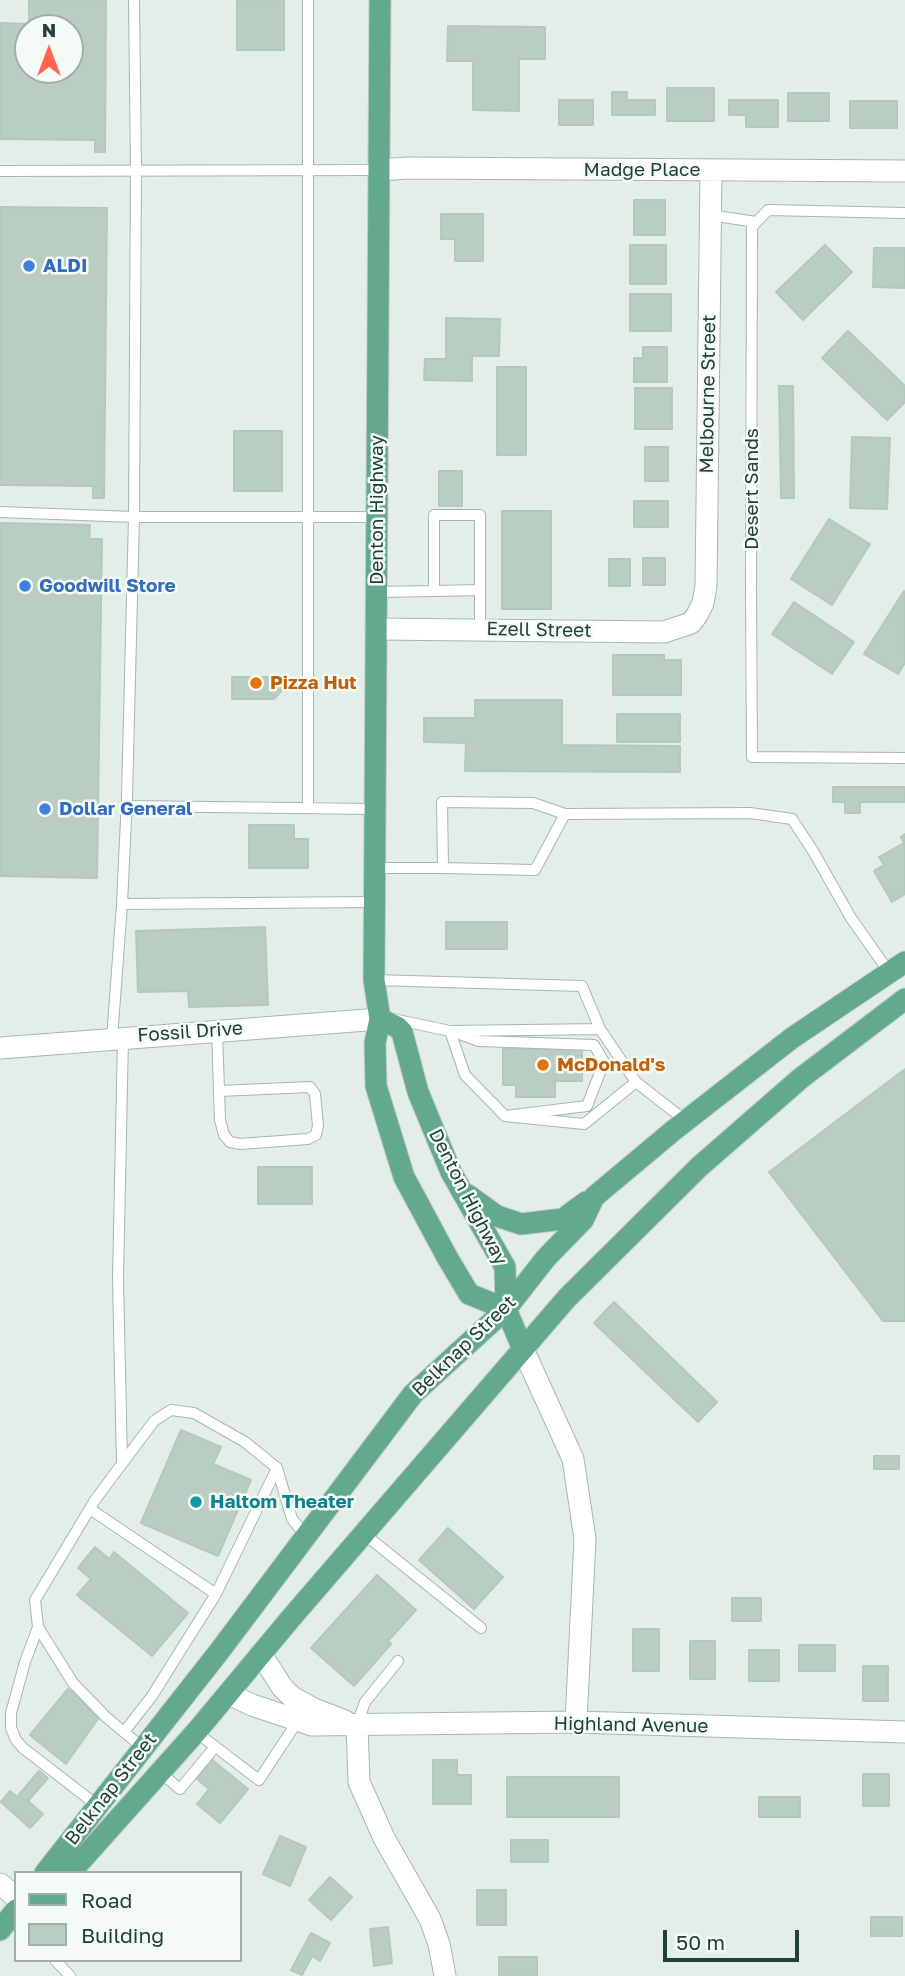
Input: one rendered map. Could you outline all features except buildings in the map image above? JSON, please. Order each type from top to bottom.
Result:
[{"type":"main road","name":"Denton Highway","points":[[380,0],[374,980],[380,1019],[375,1043],[376,1086],[404,1177],[469,1294],[506,1309]]},
{"type":"main road","name":"Belknap Street","points":[[47,1871],[413,1394],[506,1309],[547,1258],[583,1220],[594,1197],[792,1038],[897,967]]},
{"type":"main road","name":"Belknap Street","points":[[72,1871],[161,1773],[566,1298],[699,1167],[802,1078],[905,999]]},
{"type":"main road","name":"Denton Highway","points":[[380,1019],[402,1032],[418,1092],[451,1172],[505,1267],[506,1309],[522,1347]]},
{"type":"main road","points":[[461,1190],[497,1216],[521,1224],[563,1219],[594,1197]]},
{"type":"main road","points":[[0,1930],[14,1912]]},
{"type":"main road","points":[[0,1948],[14,1934]]},
{"type":"street","name":"Madge Place","points":[[379,170],[905,171]]},
{"type":"street","name":"Melbourne Street","points":[[697,615],[703,603],[706,586],[711,170]]},
{"type":"street","name":"Ezell Street","points":[[376,629],[664,632],[691,623],[697,615]]},
{"type":"street","name":"Fossil Drive","points":[[0,1048],[380,1019]]},
{"type":"street","points":[[522,1347],[573,1458],[585,1539],[576,1723]]},
{"type":"street","points":[[261,1654],[282,1687],[292,1697],[314,1709],[357,1725],[359,1782],[384,1838],[430,1919],[446,1976]]},
{"type":"street","name":"Highland Avenue","points":[[229,1694],[297,1722],[312,1725],[576,1723],[905,1732]]},
{"type":"street","points":[[0,1884],[14,1895]]},
{"type":"lane","points":[[122,1464],[118,1279],[118,1037],[134,517],[134,0]]},
{"type":"lane","points":[[308,0],[308,808]]},
{"type":"lane","points":[[0,171],[379,170]]},
{"type":"lane","points":[[710,215],[756,222],[768,210],[905,213]]},
{"type":"lane","name":"Desert Sands","points":[[756,222],[752,227],[752,757],[905,758]]},
{"type":"lane","points":[[0,512],[134,517],[376,516]]},
{"type":"lane","points":[[435,591],[434,515],[480,515],[480,630]]},
{"type":"lane","points":[[376,592],[480,590]]},
{"type":"lane","points":[[443,869],[442,802],[533,803],[565,814],[750,813],[792,819],[851,918],[897,967]]},
{"type":"lane","points":[[127,806],[375,808]]},
{"type":"lane","points":[[375,868],[536,870],[565,814]]},
{"type":"lane","points":[[122,904],[375,902]]},
{"type":"lane","points":[[374,980],[582,986],[600,1029],[636,1082],[686,1121]]},
{"type":"lane","points":[[380,1019],[402,1020],[479,1041],[594,1045],[604,1062],[587,1106],[505,1116]]},
{"type":"lane","points":[[450,1031],[600,1029]]},
{"type":"lane","points":[[217,1030],[219,1091],[220,1120],[224,1135],[230,1142],[240,1144],[308,1139],[316,1135],[318,1126],[315,1094],[310,1087],[219,1091]]},
{"type":"lane","points":[[450,1031],[465,1075],[505,1116],[584,1124],[636,1082]]},
{"type":"lane","points":[[97,1806],[23,1748],[11,1728],[12,1713],[38,1627],[35,1600],[90,1509],[154,1422],[171,1410],[194,1413],[245,1442],[277,1468],[292,1519],[306,1536]]},
{"type":"lane","points":[[124,1731],[152,1696],[216,1594],[277,1468]]},
{"type":"lane","points":[[90,1509],[216,1594]]},
{"type":"lane","points":[[363,1533],[481,1629]]},
{"type":"lane","points":[[38,1627],[73,1683],[106,1717],[143,1748]]},
{"type":"lane","points":[[357,1725],[365,1702],[398,1661]]},
{"type":"lane","points":[[196,1732],[259,1780],[297,1722]]},
{"type":"lane","points":[[161,1773],[180,1789],[215,1747]]},
{"type":"lane","points":[[57,1962],[70,1976]]},
{"type":"place","name":"ALDI","points":[[29,266]]},
{"type":"place","name":"Goodwill Store","points":[[25,586]]},
{"type":"place","name":"Pizza Hut","points":[[256,683]]},
{"type":"place","name":"Dollar General","points":[[45,809]]},
{"type":"place","name":"McDonald's","points":[[543,1065]]},
{"type":"place","name":"Haltom Theater","points":[[196,1502]]}]
